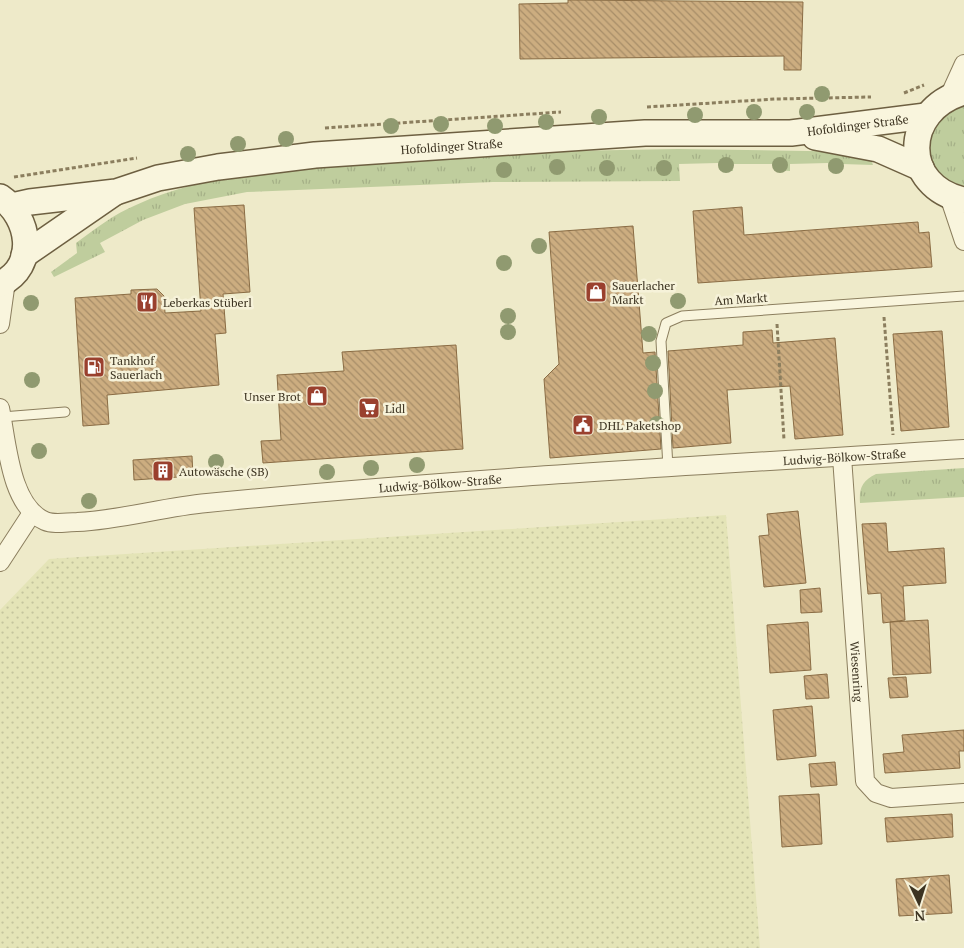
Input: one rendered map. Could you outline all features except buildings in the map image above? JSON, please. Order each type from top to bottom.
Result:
[{"type":"main road","points":[[956,94],[936,105],[926,116],[918,132],[917,141],[921,168],[928,179],[956,198]]},
{"type":"main road","name":"Hofoldinger Straße","points":[[6,202],[30,202],[116,192],[158,178],[218,167],[315,155],[645,133],[791,133],[926,116]]},
{"type":"main road","name":"Hofoldinger Straße","points":[[791,133],[878,149],[921,168]]},
{"type":"main road","name":"Hofoldinger Straße","points":[[24,255],[116,192]]},
{"type":"main road","points":[[3,282],[17,269],[24,255],[26,238],[22,220],[6,202]]},
{"type":"street","points":[[956,94],[964,64]]},
{"type":"street","points":[[956,198],[964,241]]},
{"type":"street","points":[[0,324],[3,282]]},
{"type":"street","points":[[0,562],[32,513],[24,504],[16,484],[1,412]]},
{"type":"street","name":"Ludwig-Bölkow-Straße","points":[[32,513],[47,522],[104,521],[195,504],[237,500],[668,468],[964,449]]},
{"type":"street","name":"Wiesenring","points":[[842,457],[864,781],[876,793],[890,798],[964,793]]},
{"type":"lane","name":"Am Markt","points":[[668,468],[661,341],[666,323],[682,316],[964,296]]},
{"type":"lane","points":[[1,412],[65,412]]},
{"type":"path","points":[[899,95],[923,86],[929,81]]},
{"type":"path","points":[[841,97],[878,97]]},
{"type":"path","points":[[883,302],[892,429]]},
{"type":"path","points":[[776,309],[785,448]]},
{"type":"green space","points":[[964,104],[964,186],[946,180],[934,168],[929,152],[929,136],[948,109]]},
{"type":"green space","points":[[678,149],[868,152],[873,165],[842,164],[842,170],[829,171],[828,163],[790,164],[790,171],[774,170],[774,164],[733,164],[733,171],[719,170],[718,163],[679,164],[680,181],[493,182],[247,192],[185,204],[143,220],[100,243],[105,252],[54,277],[51,272],[77,253],[76,243],[120,213],[157,196],[221,179],[355,162],[539,152]]},
{"type":"green space","points":[[964,468],[964,497],[860,503],[862,486],[867,479],[876,474]]},
{"type":"green space","points":[[726,515],[760,948],[0,948],[0,610],[49,559]]},
{"type":"place","name":"Sauerlacher Markt","points":[[596,292]]},
{"type":"place","name":"Leberkas Stüberl","points":[[147,302]]},
{"type":"place","name":"Tankhof Sauerlach","points":[[94,367]]},
{"type":"place","name":"Unser Brot","points":[[317,396]]},
{"type":"place","name":"Lidl","points":[[369,408]]},
{"type":"place","name":"DHL Paketshop","points":[[583,425]]},
{"type":"place","name":"Autowäsche (SB)","points":[[163,471]]}]
